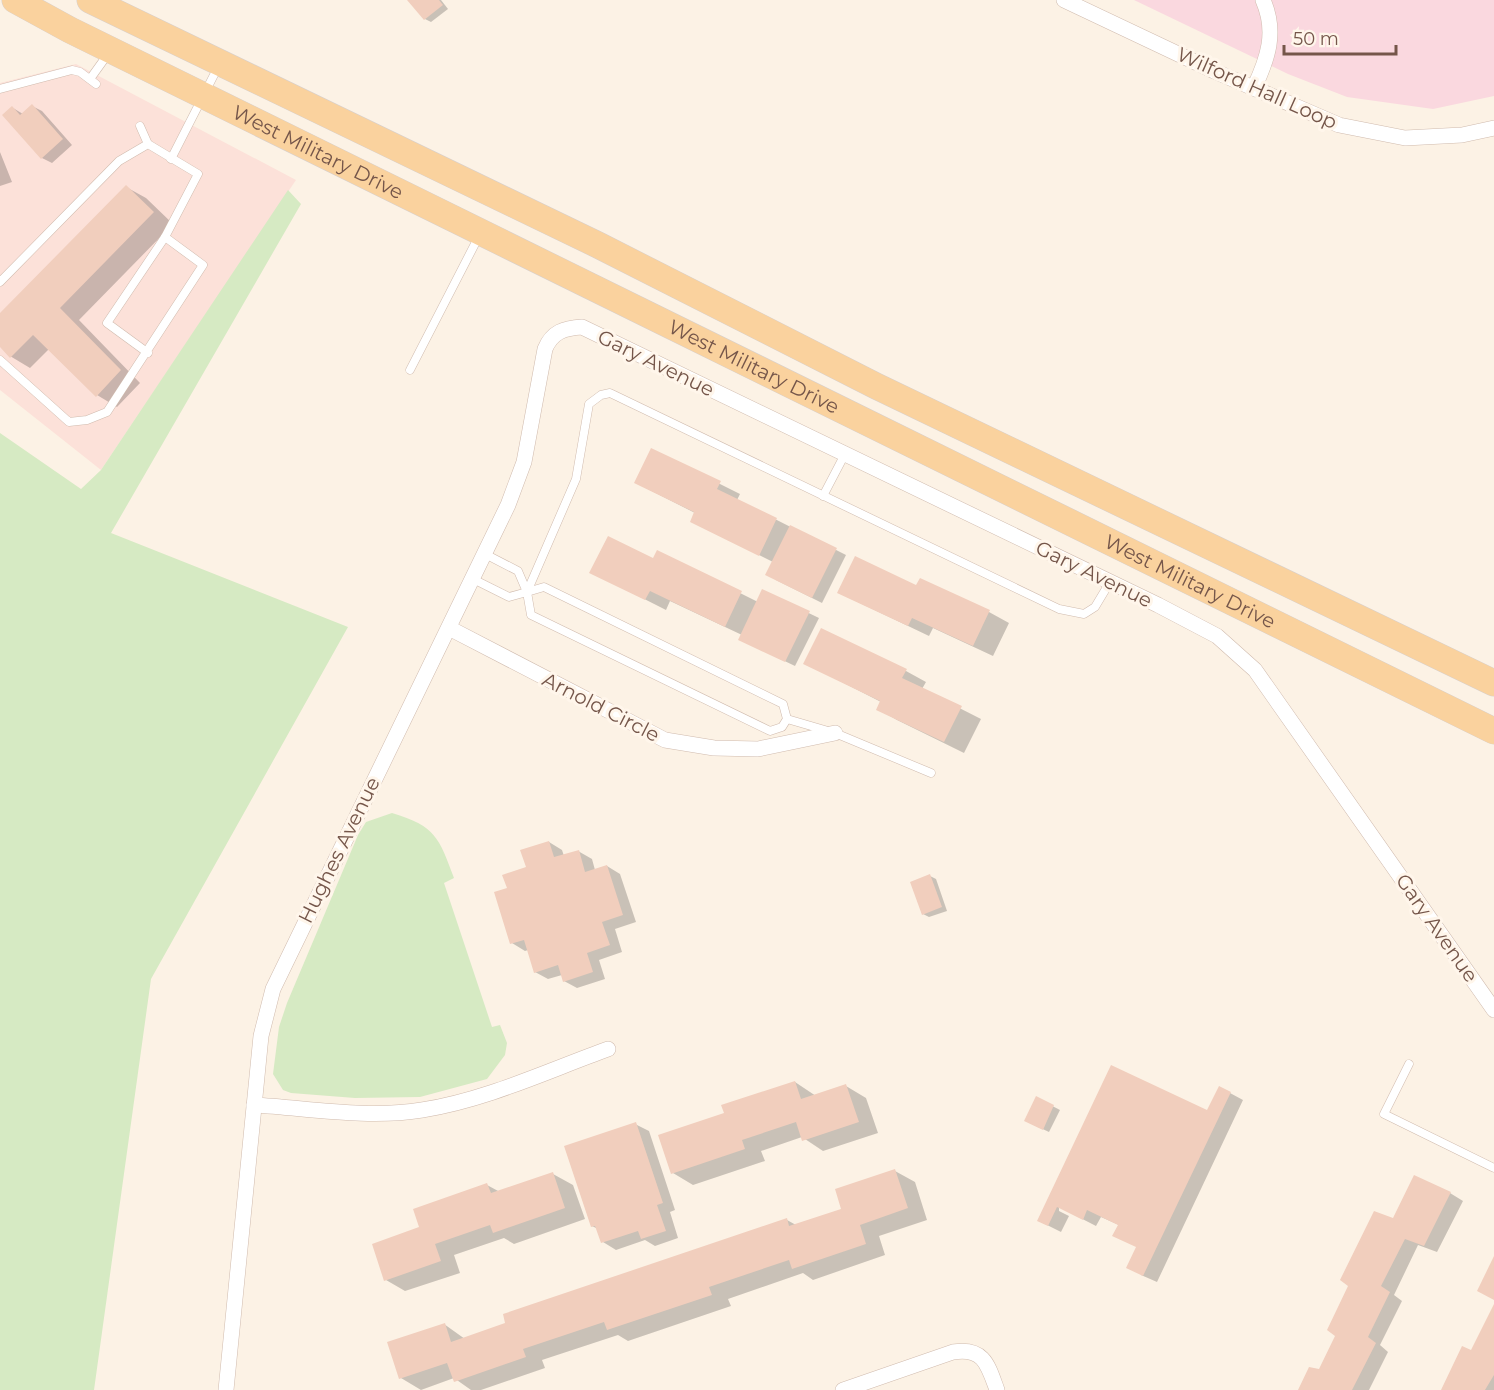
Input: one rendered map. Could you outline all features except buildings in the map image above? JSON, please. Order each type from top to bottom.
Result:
[{"type":"main road","name":"West Military Drive","points":[[15,0],[69,30],[1494,731]]},
{"type":"main road","name":"West Military Drive","points":[[90,0],[598,245],[876,386],[1494,682]]},
{"type":"main road","points":[[0,11],[41,26],[69,30]]},
{"type":"street","name":"Wilford Hall Loop","points":[[1064,0],[1339,125],[1405,138],[1462,135],[1494,129]]},
{"type":"street","points":[[1254,88],[1271,42],[1271,27],[1263,0]]},
{"type":"street","name":"Gary Avenue","points":[[549,338],[562,330],[582,327],[1217,636],[1255,670],[1494,1010]]},
{"type":"street","name":"Hughes Avenue","points":[[229,1388],[261,1036],[282,966],[512,496],[524,462],[538,374],[549,338]]},
{"type":"street","name":"Arnold Circle","points":[[449,628],[665,740],[714,748],[758,749],[835,733]]},
{"type":"street","points":[[254,1105],[386,1113],[420,1110],[482,1096],[608,1050]]},
{"type":"street","points":[[843,1390],[953,1352],[968,1349],[978,1354],[988,1366],[997,1390]]},
{"type":"lane","points":[[0,89],[72,70],[93,82],[111,50]]},
{"type":"lane","points":[[171,159],[220,63]]},
{"type":"lane","points":[[140,126],[148,144],[198,174],[165,237],[107,323],[148,353]]},
{"type":"lane","points":[[0,282],[119,161],[148,144]]},
{"type":"lane","points":[[410,369],[481,232]]},
{"type":"lane","points":[[0,360],[69,422],[87,420],[107,412],[148,353],[203,265],[165,237]]},
{"type":"lane","points":[[527,592],[576,479],[589,404],[601,395],[610,393],[1059,609],[1084,614],[1095,607],[1110,582]]},
{"type":"lane","points":[[823,496],[845,454]]},
{"type":"lane","points":[[473,579],[509,597],[527,592],[544,587],[783,704],[787,719],[782,727],[770,731],[538,620],[531,615],[527,592],[518,571],[484,554]]},
{"type":"lane","points":[[787,719],[835,733],[931,772]]},
{"type":"lane","points":[[763,727],[770,746]]},
{"type":"lane","points":[[1409,1064],[1384,1114],[1494,1168]]},
{"type":"shaded area","points":[[1134,0],[1494,0],[1494,96],[1433,109],[1347,97],[1288,74]]},
{"type":"shaded area","points":[[76,64],[296,180],[101,470],[0,390],[0,83]]},
{"type":"green space","points":[[288,190],[301,204],[111,533],[348,627],[151,979],[94,1390],[0,1390],[0,433],[81,489],[101,470]]},
{"type":"green space","points":[[392,813],[427,829],[434,835],[444,853],[454,878],[444,883],[492,1027],[500,1025],[507,1043],[505,1055],[487,1079],[420,1097],[355,1098],[291,1093],[283,1090],[273,1074],[279,1027],[287,1003],[358,835],[366,822]]}]
